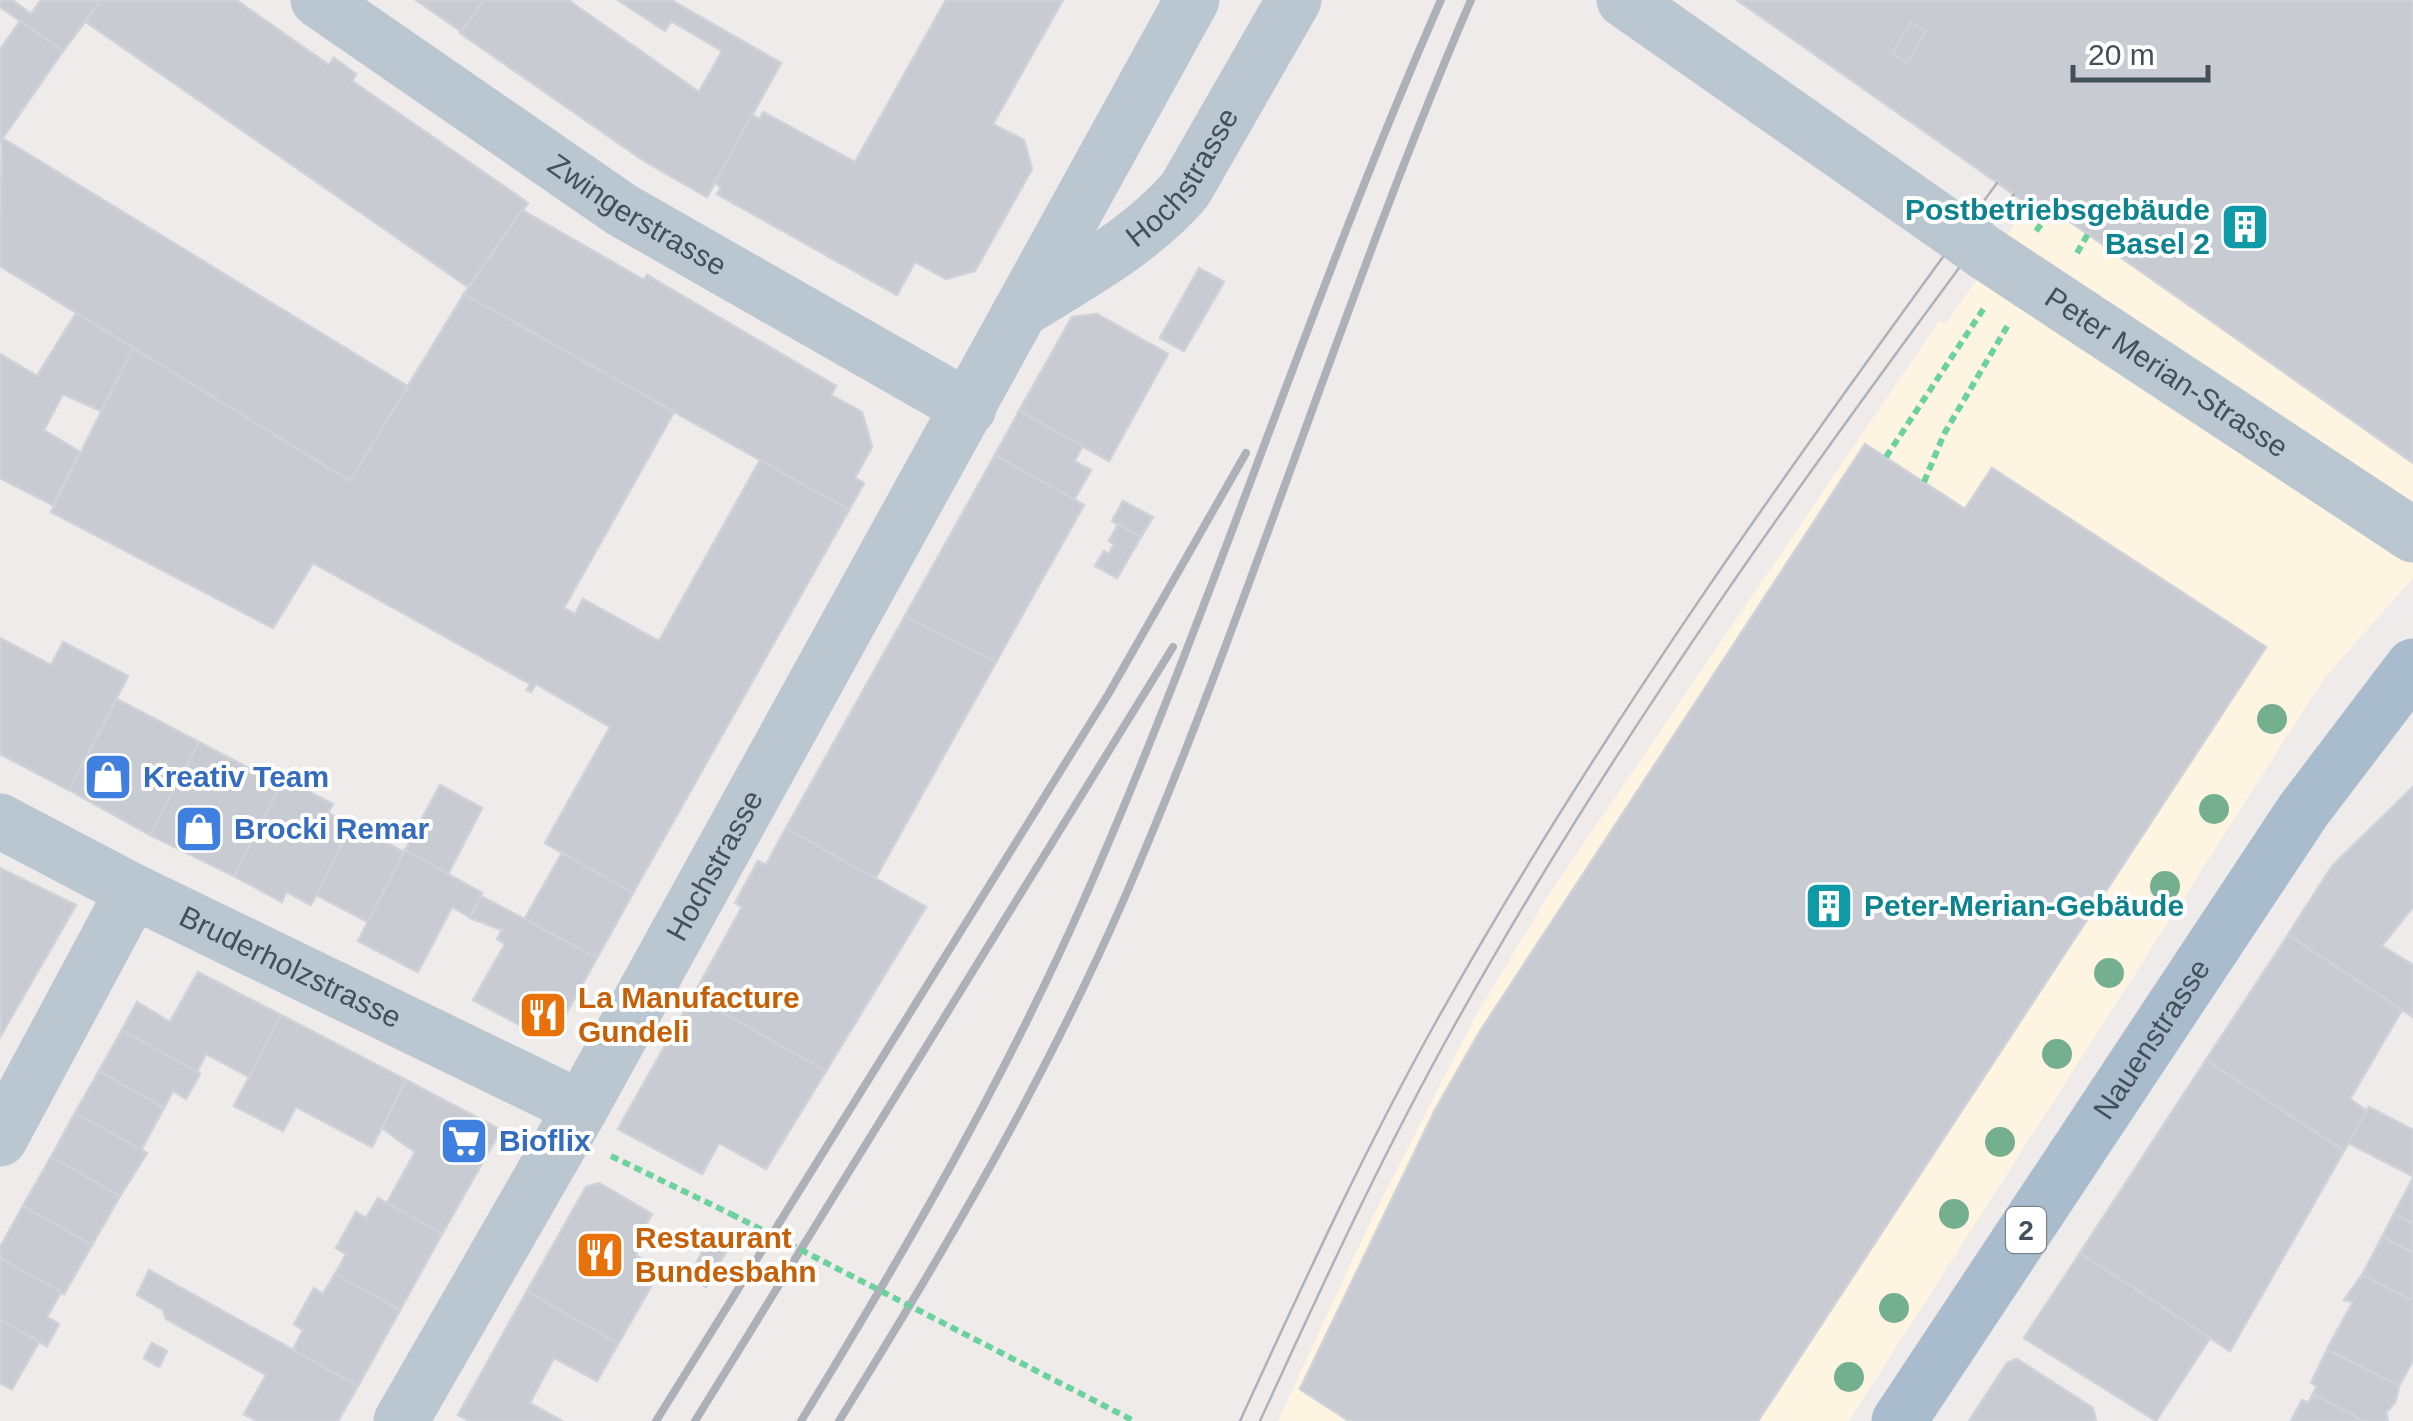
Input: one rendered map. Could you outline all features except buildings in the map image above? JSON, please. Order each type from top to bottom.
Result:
[{"type":"main road","name":"Nauenstrasse","points":[[1899,1421],[2303,811],[2413,666]]},
{"type":"street","name":"Zwingerstrasse","points":[[318,0],[622,210],[969,408]]},
{"type":"street","name":"Hochstrasse","points":[[402,1421],[580,1108],[1192,0]]},
{"type":"street","name":"Hochstrasse","points":[[1023,310],[1100,261],[1169,209],[1185,190],[1294,0]]},
{"type":"street","name":"Peter Merian-Strasse","points":[[1624,0],[2009,270],[2413,536]]},
{"type":"street","name":"Bruderholzstrasse","points":[[0,821],[133,891],[580,1108]]},
{"type":"street","points":[[0,1139],[133,891]]},
{"type":"path","points":[[2076,254],[2088,234]]},
{"type":"path","points":[[1886,457],[2009,270]]},
{"type":"path","points":[[1924,482],[1944,434],[2008,324],[2018,327]]},
{"type":"path","points":[[608,1155],[1134,1421]]},
{"type":"shaded area","name":"Peter-Merian-Gebäude","points":[[2413,0],[2413,578],[2323,680],[1849,1421],[1278,1421],[1373,1216],[1474,1019],[1548,896],[1939,321],[1946,324],[2024,210]]},
{"type":"tram line","points":[[1240,1421],[1384,1119],[1500,911],[1704,593],[1997,183]]},
{"type":"tram line","points":[[1260,1421],[1401,1124],[1581,812],[1792,498],[2014,194]]},
{"type":"railway","points":[[801,1421],[950,1167],[1019,1037],[1082,904],[1175,680],[1348,225],[1441,0]]},
{"type":"railway","points":[[839,1421],[991,1165],[1060,1034],[1124,899],[1214,676],[1381,223],[1471,0]]},
{"type":"railway","points":[[656,1421],[1109,693],[1246,453]]},
{"type":"railway","points":[[695,1421],[1173,647]]},
{"type":"place","name":"Postbetriebsgebäude Basel 2","points":[[2245,227]]},
{"type":"place","name":"Kreativ Team","points":[[108,777]]},
{"type":"place","name":"Brocki Remar","points":[[199,829]]},
{"type":"place","name":"Peter-Merian-Gebäude","points":[[1829,906]]},
{"type":"place","name":"La Manufacture Gundeli","points":[[543,1015]]},
{"type":"place","name":"Bioflix","points":[[464,1141]]},
{"type":"place","name":"Restaurant Bundesbahn","points":[[600,1255]]}]
